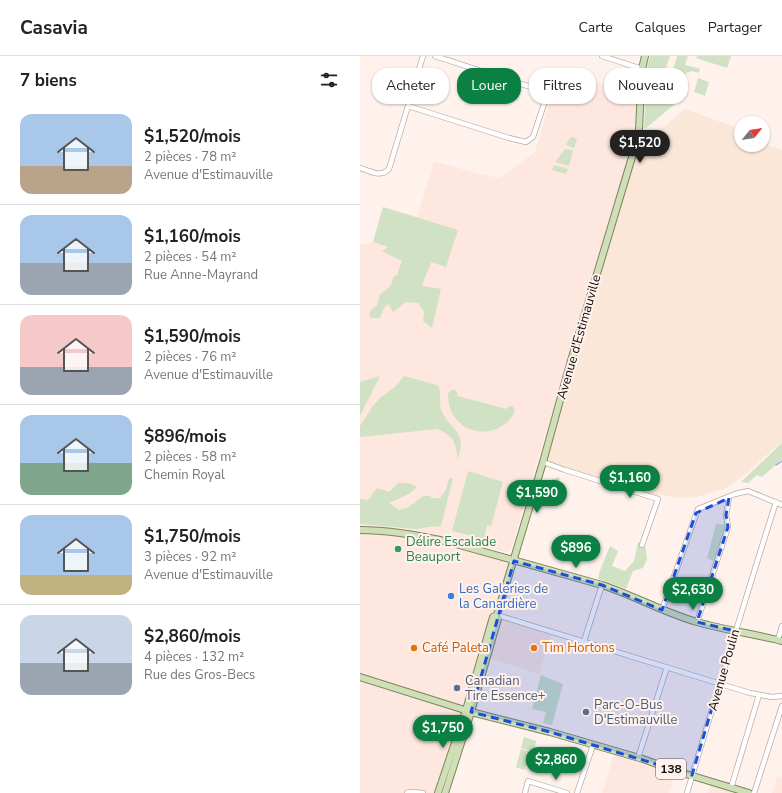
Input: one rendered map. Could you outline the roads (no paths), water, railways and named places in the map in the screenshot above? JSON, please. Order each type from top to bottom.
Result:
[{"type":"main road","name":"Avenue d'Estimauville","points":[[642,68],[645,56]]},
{"type":"main road","name":"Avenue d'Estimauville","points":[[445,793],[493,617],[497,614],[514,561],[570,364],[637,140],[640,129],[641,104]]},
{"type":"main road","points":[[360,530],[428,537],[602,585],[662,610],[697,622],[780,640]]},
{"type":"main road","name":"138","points":[[360,677],[468,711],[550,732],[750,793]]},
{"type":"main road","name":"Avenue d'Estimauville","points":[[438,793],[468,711]]},
{"type":"street","points":[[360,168],[380,174],[389,169],[423,56]]},
{"type":"street","points":[[408,106],[509,138],[526,142],[533,138],[547,95],[546,92],[435,56]]},
{"type":"street","points":[[602,56],[639,68]]},
{"type":"street","points":[[543,462],[658,499],[642,545]]},
{"type":"street","points":[[662,610],[698,509],[729,498],[735,494],[748,491],[782,505]]},
{"type":"street","points":[[697,622],[728,527],[726,516],[729,498]]},
{"type":"street","name":"Avenue Poulin","points":[[687,793],[735,631],[776,502]]},
{"type":"street","points":[[584,641],[602,585]]},
{"type":"street","points":[[497,614],[720,684],[759,695],[782,696]]},
{"type":"street","points":[[780,640],[782,626]]},
{"type":"street","points":[[638,758],[667,667]]},
{"type":"street","points":[[731,788],[759,695]]},
{"type":"street","points":[[754,793],[782,706]]},
{"type":"street","points":[[577,793],[593,745]]},
{"type":"street","points":[[524,793],[528,781],[567,793]]},
{"type":"street","points":[[407,793],[423,793]]},
{"type":"waterway","points":[[776,465],[782,461]]},
{"type":"place","name":"Délire Escalade Beauport","points":[[398,549]]},
{"type":"place","name":"Les Galeries de la Canardière","points":[[451,596]]},
{"type":"place","name":"Café Paleta","points":[[414,648]]},
{"type":"place","name":"Tim Hortons","points":[[534,648]]},
{"type":"place","name":"Canadian Tire Essence+","points":[[457,688]]},
{"type":"place","name":"Parc-O-Bus D'Estimauville","points":[[586,712]]}]
